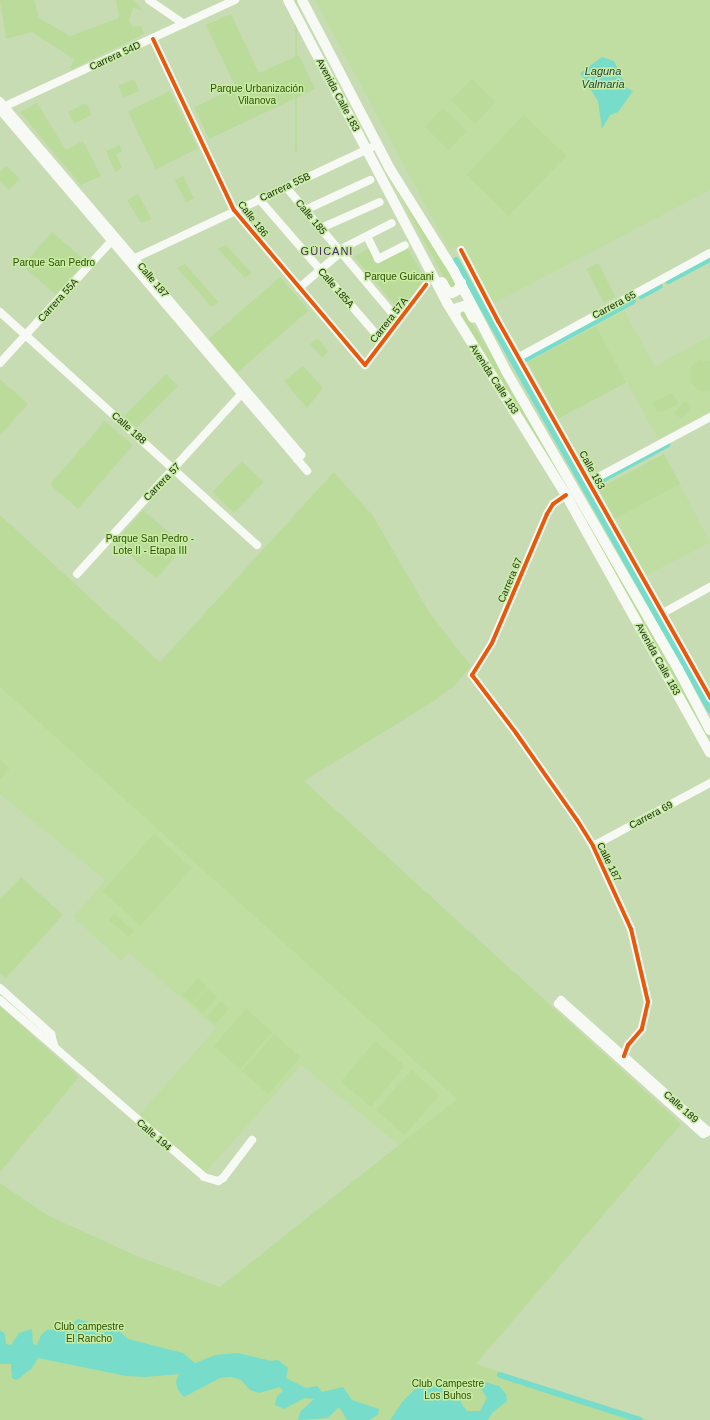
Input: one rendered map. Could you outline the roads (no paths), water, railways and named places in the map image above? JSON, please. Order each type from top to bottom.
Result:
[{"type":"main road","name":"Avenida Calle 183","points":[[288,0],[366,149],[410,243],[566,495],[710,753]]},
{"type":"main road","name":"Avenida Calle 183","points":[[302,0],[377,144],[461,283],[501,361],[666,649],[710,730]]},
{"type":"main road","points":[[410,243],[432,263],[447,291],[456,292],[461,283]]},
{"type":"main road","points":[[455,316],[458,308],[468,308],[483,338],[501,361]]},
{"type":"street","points":[[149,0],[184,24]]},
{"type":"street","name":"Carrera 54D","points":[[3,109],[235,0]]},
{"type":"street","name":"Calle 186","points":[[153,38],[234,210],[365,365]]},
{"type":"street","name":"Calle 187","points":[[3,109],[243,392],[307,471]]},
{"type":"street","name":"Carrera 55B","points":[[131,260],[234,210],[377,144]]},
{"type":"street","points":[[305,210],[370,180]]},
{"type":"street","name":"Calle 185","points":[[286,187],[398,320]]},
{"type":"street","name":"Calle 185A","points":[[259,199],[382,341]]},
{"type":"street","points":[[320,228],[380,202]]},
{"type":"street","points":[[299,288],[340,251],[392,224]]},
{"type":"street","points":[[367,236],[378,259],[410,243]]},
{"type":"street","name":"Carrera 55A","points":[[0,364],[114,239]]},
{"type":"street","name":"Calle 183","points":[[461,250],[518,357],[710,698]]},
{"type":"street","name":"Carrera 65","points":[[518,357],[710,253]]},
{"type":"street","name":"Carrera 57A","points":[[365,365],[426,285]]},
{"type":"street","name":"Calle 188","points":[[0,312],[257,545]]},
{"type":"street","name":"Carrera 57","points":[[77,574],[243,392]]},
{"type":"street","points":[[589,482],[710,417]]},
{"type":"street","name":"Carrera 67","points":[[472,675],[492,643],[547,514],[554,504],[566,495]]},
{"type":"street","points":[[663,613],[710,587]]},
{"type":"street","name":"Calle 187","points":[[472,675],[516,732],[593,846],[631,929],[647,992],[648,1010],[644,1022],[628,1045],[624,1056]]},
{"type":"street","name":"Carrera 69","points":[[593,846],[710,783]]},
{"type":"street","name":"Calle 194","points":[[0,988],[51,1034],[54,1045]]},
{"type":"street","name":"Calle 194","points":[[0,1000],[54,1045],[179,1157],[211,1180],[223,1178],[252,1140]]},
{"type":"street","name":"Calle 189","points":[[561,1000],[624,1056],[707,1130],[706,1133],[703,1134],[558,1004],[561,1000]]},
{"type":"water","name":"Laguna Valmaria","points":[[602,57],[614,61],[627,88],[633,91],[618,112],[610,115],[602,129],[598,101],[580,73]]},
{"type":"water","points":[[78,1319],[119,1331],[128,1339],[183,1353],[195,1363],[215,1355],[238,1353],[271,1361],[278,1360],[288,1368],[286,1378],[306,1388],[317,1386],[322,1392],[343,1387],[352,1400],[379,1409],[378,1415],[369,1420],[347,1420],[339,1407],[328,1418],[298,1420],[300,1412],[314,1399],[305,1398],[284,1409],[275,1405],[277,1396],[283,1391],[280,1387],[259,1393],[250,1390],[241,1380],[232,1377],[220,1378],[184,1397],[178,1390],[176,1382],[179,1374],[145,1377],[126,1376],[38,1358],[32,1368],[17,1380],[12,1378],[11,1364],[0,1364],[0,1330],[5,1334],[6,1344],[11,1345],[19,1333],[32,1329],[33,1344],[37,1345],[41,1335],[47,1330],[67,1328]]},
{"type":"water","points":[[481,1381],[499,1386],[506,1394],[507,1401],[492,1413],[488,1420],[390,1420],[403,1401],[415,1389],[422,1387],[435,1386],[462,1395],[461,1403],[467,1411],[480,1411],[487,1398],[479,1385]]},
{"type":"waterway","points":[[456,260],[710,710]]},
{"type":"waterway","points":[[668,281],[708,260]]},
{"type":"waterway","points":[[641,296],[660,286]]},
{"type":"waterway","points":[[524,360],[633,301]]},
{"type":"waterway","points":[[596,483],[667,445]]},
{"type":"waterway","points":[[500,1375],[640,1420]]},
{"type":"district","name":"GÜICANI","points":[[327,251]]},
{"type":"park label","name":"Parque Urbanización Vilanova","points":[[257,94]]},
{"type":"park label","name":"Parque San Pedro","points":[[54,263]]},
{"type":"park label","name":"Parque Guicani","points":[[399,277]]},
{"type":"park label","name":"Parque San Pedro - Lote II - Etapa III","points":[[150,544]]},
{"type":"park label","name":"Club campestre El Rancho","points":[[89,1332]]},
{"type":"park label","name":"Club Campestre Los Buhos","points":[[448,1388]]}]
